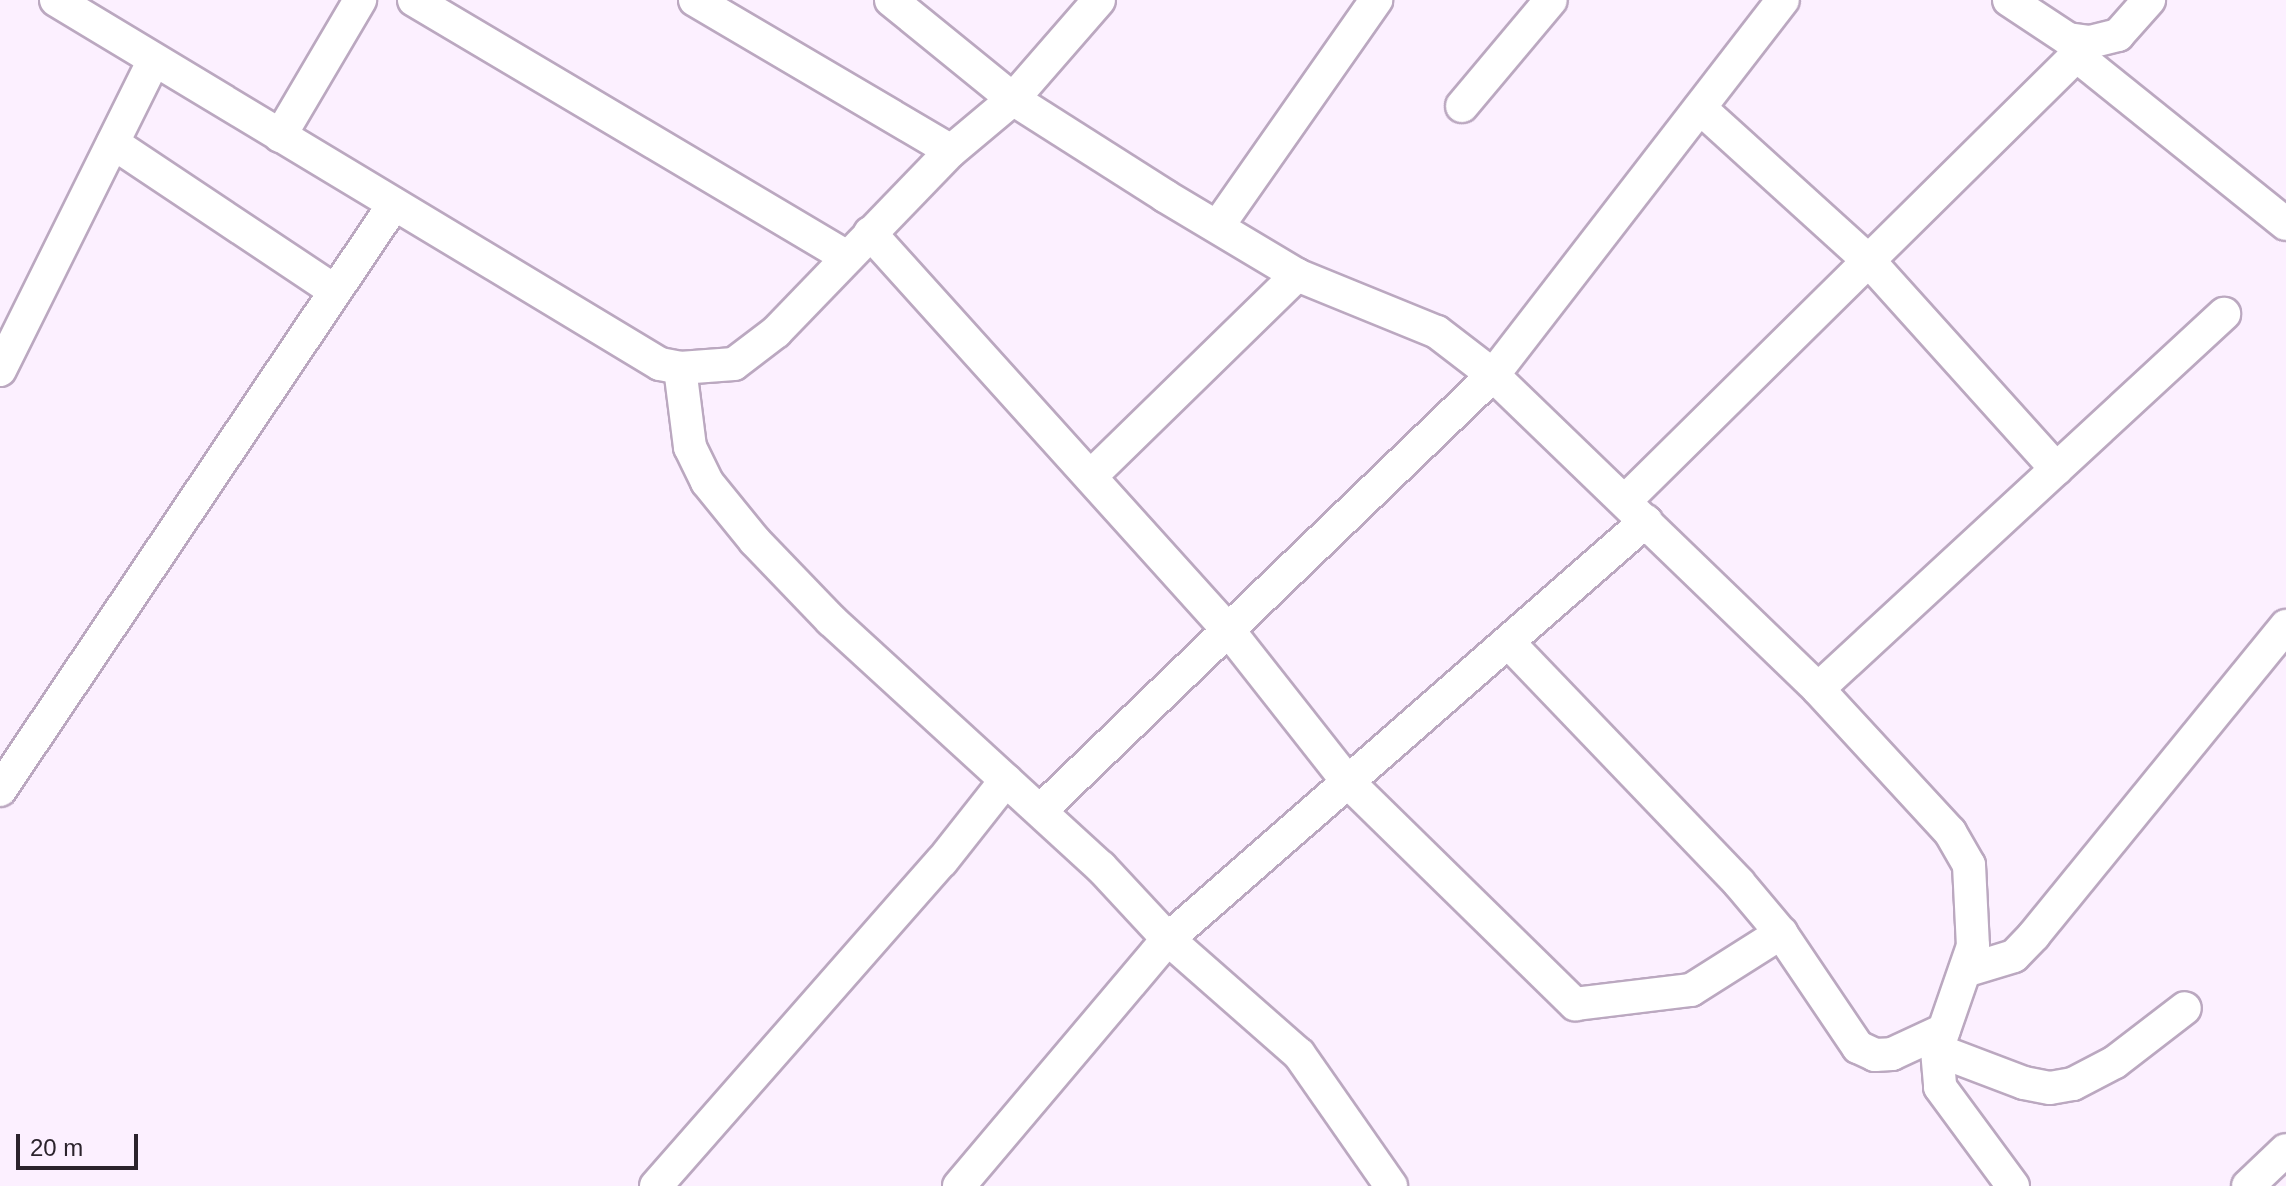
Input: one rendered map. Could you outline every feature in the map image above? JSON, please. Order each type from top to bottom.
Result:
[{"type":"street","points":[[56,0],[153,62],[660,364],[680,368],[734,364],[776,332],[951,151],[1013,99],[1099,0]]},
{"type":"street","points":[[280,136],[360,0]]},
{"type":"street","points":[[414,0],[847,257]]},
{"type":"street","points":[[695,0],[951,151]]},
{"type":"street","points":[[891,0],[1013,99],[1297,275],[1437,332],[1493,375],[1818,689],[1950,832],[1969,865],[1973,946],[1941,1040],[1940,1087],[1949,1104],[2013,1186]]},
{"type":"street","points":[[1218,226],[1376,0]]},
{"type":"street","points":[[1462,106],[1551,0]]},
{"type":"street","points":[[1040,811],[1493,375],[1783,0]]},
{"type":"street","points":[[2009,0],[2083,49],[2286,224]]},
{"type":"street","points":[[959,1186],[1168,939],[1509,643],[1869,261],[2083,49],[2118,35],[2149,0]]},
{"type":"street","points":[[0,370],[153,62]]},
{"type":"street","points":[[1700,108],[1869,261],[2056,469]]},
{"type":"street","points":[[113,143],[335,291]]},
{"type":"street","points":[[6,769],[394,204]]},
{"type":"street","points":[[870,233],[1229,631],[1348,782],[1575,1004],[1691,990],[1781,933]]},
{"type":"street","points":[[1091,476],[1297,275]]},
{"type":"street","points":[[1818,689],[2224,314]]},
{"type":"street","points":[[680,368],[690,447],[707,482],[831,620],[1040,811],[1168,939],[1299,1054],[1391,1186]]},
{"type":"street","points":[[1965,971],[2014,956],[2034,935],[2284,634]]},
{"type":"street","points":[[1509,643],[1781,933],[1858,1047],[1875,1055],[1892,1054],[1941,1040],[2024,1083],[2050,1088],[2091,1078],[2185,1008]]},
{"type":"street","points":[[656,1186],[942,861],[1006,780]]},
{"type":"street","points":[[2248,1186],[2286,1150]]}]
